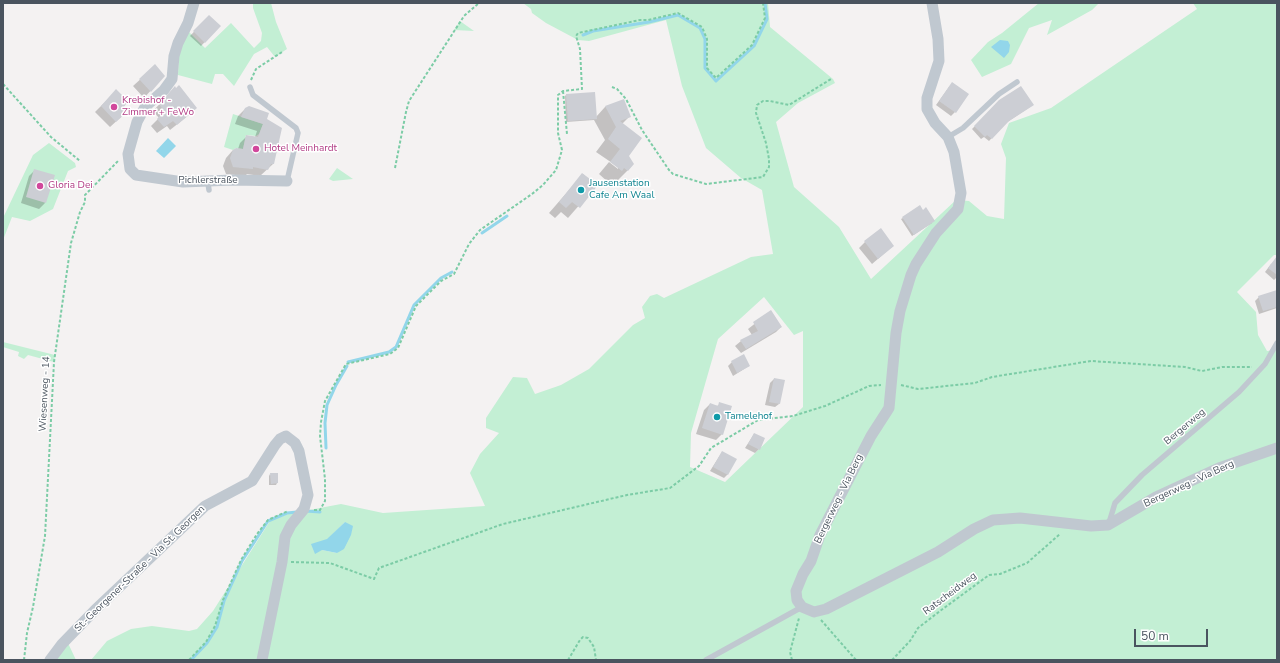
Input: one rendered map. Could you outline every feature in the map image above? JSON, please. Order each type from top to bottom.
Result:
[{"type":"street","name":"Pichlerstraße","points":[[194,3],[188,23],[178,43],[174,56],[172,79],[142,113],[130,148],[130,169],[136,175],[209,186],[234,180],[287,181]]},
{"type":"street","name":"Bergerweg - Via Berg","points":[[932,3],[938,40],[939,61],[927,98],[927,109],[935,123],[948,137],[954,152],[960,193],[958,209],[936,233],[916,264],[911,275],[896,333],[889,408],[871,436],[820,535],[811,561],[803,574],[796,591],[797,600],[802,607],[814,612],[826,609],[938,552],[974,529],[993,520],[1020,518],[1091,526],[1108,525],[1156,497],[1219,468],[1277,448]]},
{"type":"street","name":"St.-Georgener-Straße - Via St. Georgen","points":[[50,660],[62,644],[96,610],[205,506],[252,481],[275,445],[280,439],[286,436],[294,443],[299,451],[308,495],[304,509]]},
{"type":"street","points":[[262,660],[282,562],[285,537],[291,525],[304,509]]},
{"type":"lane","points":[[948,137],[963,128],[999,94],[1017,82]]},
{"type":"lane","points":[[250,87],[253,95],[296,128],[298,133],[287,181]]},
{"type":"lane","name":"Bergerweg","points":[[1108,525],[1115,503],[1142,475],[1216,413],[1265,364],[1277,343]]},
{"type":"lane","points":[[706,660],[802,607]]},
{"type":"path","points":[[395,168],[409,101],[464,16],[479,3]]},
{"type":"path","points":[[189,660],[206,642],[215,626],[223,600],[241,560],[268,520],[287,512],[304,509],[320,510],[325,501],[321,422],[325,401],[346,364],[390,354],[398,348],[403,338],[407,322],[416,306],[442,281],[454,274],[469,244],[480,230],[543,185],[556,170],[562,150],[558,133],[558,95],[563,91],[582,89],[580,49],[576,36],[578,33],[678,13],[702,28],[707,39],[706,68],[716,78],[752,45],[765,18],[763,3]]},
{"type":"path","points":[[250,87],[253,74],[256,69],[282,52]]},
{"type":"path","points":[[612,87],[617,89],[626,99],[642,130],[668,170],[673,174],[706,184],[762,177],[769,167],[769,159],[766,143],[756,113],[757,105],[763,101],[770,100],[788,105],[832,79]]},
{"type":"path","points":[[3,84],[51,137],[80,160]]},
{"type":"path","points":[[563,91],[568,134]]},
{"type":"path","name":"Wiesenweg - 14","points":[[24,660],[27,633],[45,536],[54,362],[71,243],[80,212],[85,202],[85,195],[113,169],[130,148]]},
{"type":"path","points":[[282,562],[330,563],[374,579],[379,568],[503,524],[627,495],[670,488],[699,466],[711,448],[758,420],[793,416],[825,406],[869,386],[892,383],[918,390],[975,383],[992,377],[1091,361],[1185,367],[1202,371],[1222,367],[1249,367],[1265,364]]},
{"type":"path","name":"Ratscheidweg","points":[[892,660],[910,641],[918,628],[940,611],[989,575],[1000,574],[1026,563],[1057,534],[1064,532]]},
{"type":"path","points":[[792,660],[790,652],[802,607],[821,621],[856,660]]},
{"type":"path","points":[[568,660],[583,637],[588,638],[594,647],[596,660]]},
{"type":"green space","points":[[253,3],[271,3],[276,22],[287,49],[275,57],[267,47],[254,54],[234,86],[223,74],[215,74],[212,84],[178,75],[179,53],[188,31],[205,48],[231,23],[254,48],[261,41],[262,33],[253,8]]},
{"type":"green space","points":[[523,3],[768,3],[770,27],[833,79],[835,83],[798,103],[776,122],[794,187],[839,227],[871,279],[956,200],[969,201],[987,216],[1004,219],[1006,158],[1001,144],[1009,123],[1051,108],[1197,9],[1193,3],[1277,3],[1277,255],[1274,255],[1237,292],[1256,312],[1258,335],[1267,351],[1277,350],[1277,660],[91,660],[107,641],[131,629],[152,626],[189,631],[197,629],[213,611],[270,521],[288,514],[341,504],[383,513],[485,506],[470,473],[480,454],[499,433],[486,428],[486,418],[513,377],[527,378],[535,394],[561,385],[589,369],[633,325],[645,318],[642,307],[650,296],[657,294],[664,298],[751,257],[773,254],[762,190],[741,178],[706,148],[682,86],[666,20],[589,41],[578,40],[546,23],[532,13],[531,9]],"holes":[[[764,297],[794,335],[803,331],[803,407],[725,482],[690,467],[691,433],[718,339]],[[345,522],[337,553],[322,550],[327,540]]]},
{"type":"green space","points":[[1039,3],[1099,3],[1092,10],[1047,35],[1052,20],[1029,28],[1011,64],[982,77],[971,60],[988,42],[1002,33]]},
{"type":"green space","points":[[460,21],[474,31],[454,30]]},
{"type":"green space","points":[[233,114],[263,124],[259,134],[256,136],[246,135],[243,149],[236,148],[233,150],[224,147]]},
{"type":"green space","points":[[49,143],[75,163],[76,167],[68,171],[53,209],[30,221],[12,217],[3,240],[3,218],[33,155]]},
{"type":"green space","points":[[337,168],[353,179],[333,181],[329,179]]},
{"type":"green space","points":[[3,342],[55,355],[54,362],[28,355],[24,359],[18,356],[19,352],[3,347]]},
{"type":"green space","points":[[67,641],[76,660],[54,660]]},
{"type":"water","points":[[1000,40],[1008,41],[1010,45],[1009,52],[1004,58],[991,47]]},
{"type":"water","points":[[168,138],[176,146],[164,158],[156,151]]},
{"type":"water","points":[[345,522],[353,526],[351,535],[344,549],[337,553],[322,550],[315,554],[311,544],[327,539]]},
{"type":"building","points":[[209,15],[221,26],[205,43],[193,31]]},
{"type":"building","points":[[155,64],[165,76],[151,92],[139,79]]},
{"type":"building","points":[[952,82],[969,94],[956,113],[939,101]]},
{"type":"building","points":[[179,85],[197,108],[177,125],[173,121],[164,127],[157,119],[164,111],[159,104],[175,86],[176,88]]},
{"type":"building","points":[[1021,86],[1034,105],[1009,121],[992,139],[987,135],[985,137],[974,126],[999,100]]},
{"type":"building","points":[[116,89],[128,101],[124,107],[128,111],[116,122],[101,106]]},
{"type":"building","points":[[595,92],[597,119],[568,121],[566,94]]},
{"type":"building","points":[[624,99],[631,117],[620,121],[642,138],[629,156],[634,164],[628,171],[624,168],[622,171],[610,162],[620,149],[608,139],[616,127],[605,106]]},
{"type":"building","points":[[249,106],[269,113],[267,119],[282,128],[274,164],[271,164],[268,170],[253,167],[253,169],[233,167],[230,158],[233,150],[236,148],[243,149],[246,135],[258,137],[263,124],[241,117],[245,108]]},
{"type":"building","points":[[34,169],[55,175],[46,203],[26,197]]},
{"type":"building","name":"Jausenstation Cafe Am Waal","points":[[582,173],[598,185],[580,208],[572,202],[566,208],[559,202]]},
{"type":"building","points":[[920,205],[923,210],[926,207],[935,221],[914,235],[902,217]]},
{"type":"building","points":[[881,228],[894,246],[878,259],[864,241]]},
{"type":"building","points":[[1277,256],[1277,275],[1268,268]]},
{"type":"building","points":[[1277,290],[1277,307],[1263,311],[1258,296]]},
{"type":"building","points":[[771,310],[782,327],[746,349],[740,340],[758,331],[753,322]]},
{"type":"building","points":[[744,354],[750,366],[737,373],[731,361]]},
{"type":"building","points":[[774,378],[785,380],[780,404],[769,402]]},
{"type":"building","name":"Tamelehof","points":[[719,402],[732,406],[723,435],[702,428],[710,403],[718,406]]},
{"type":"building","points":[[754,433],[765,438],[760,450],[748,444]]},
{"type":"building","points":[[722,451],[737,459],[728,475],[713,467]]},
{"type":"building","points":[[270,473],[278,473],[278,483],[271,484]]},
{"type":"waterway","points":[[583,35],[593,31],[649,22],[678,15],[700,28],[705,39],[705,68],[716,81],[754,46],[767,19],[765,3]]},
{"type":"waterway","points":[[482,233],[507,216]]},
{"type":"waterway","points":[[348,362],[389,352],[396,347],[414,305],[441,278],[452,272]]},
{"type":"waterway","points":[[326,448],[325,423],[327,405],[347,366]]},
{"type":"waterway","points":[[306,511],[320,512]]},
{"type":"waterway","points":[[191,660],[207,643],[217,627],[224,601],[242,561],[268,521],[287,513],[297,512]]},
{"type":"place","name":"Krebishof - Zimmer + FeWo","points":[[114,107]]},
{"type":"place","name":"Hotel Meinhardt","points":[[256,149]]},
{"type":"place","name":"Gloria Dei","points":[[40,186]]},
{"type":"place","name":"Jausenstation Cafe Am Waal","points":[[581,190]]},
{"type":"place","name":"Tamelehof","points":[[717,417]]}]
